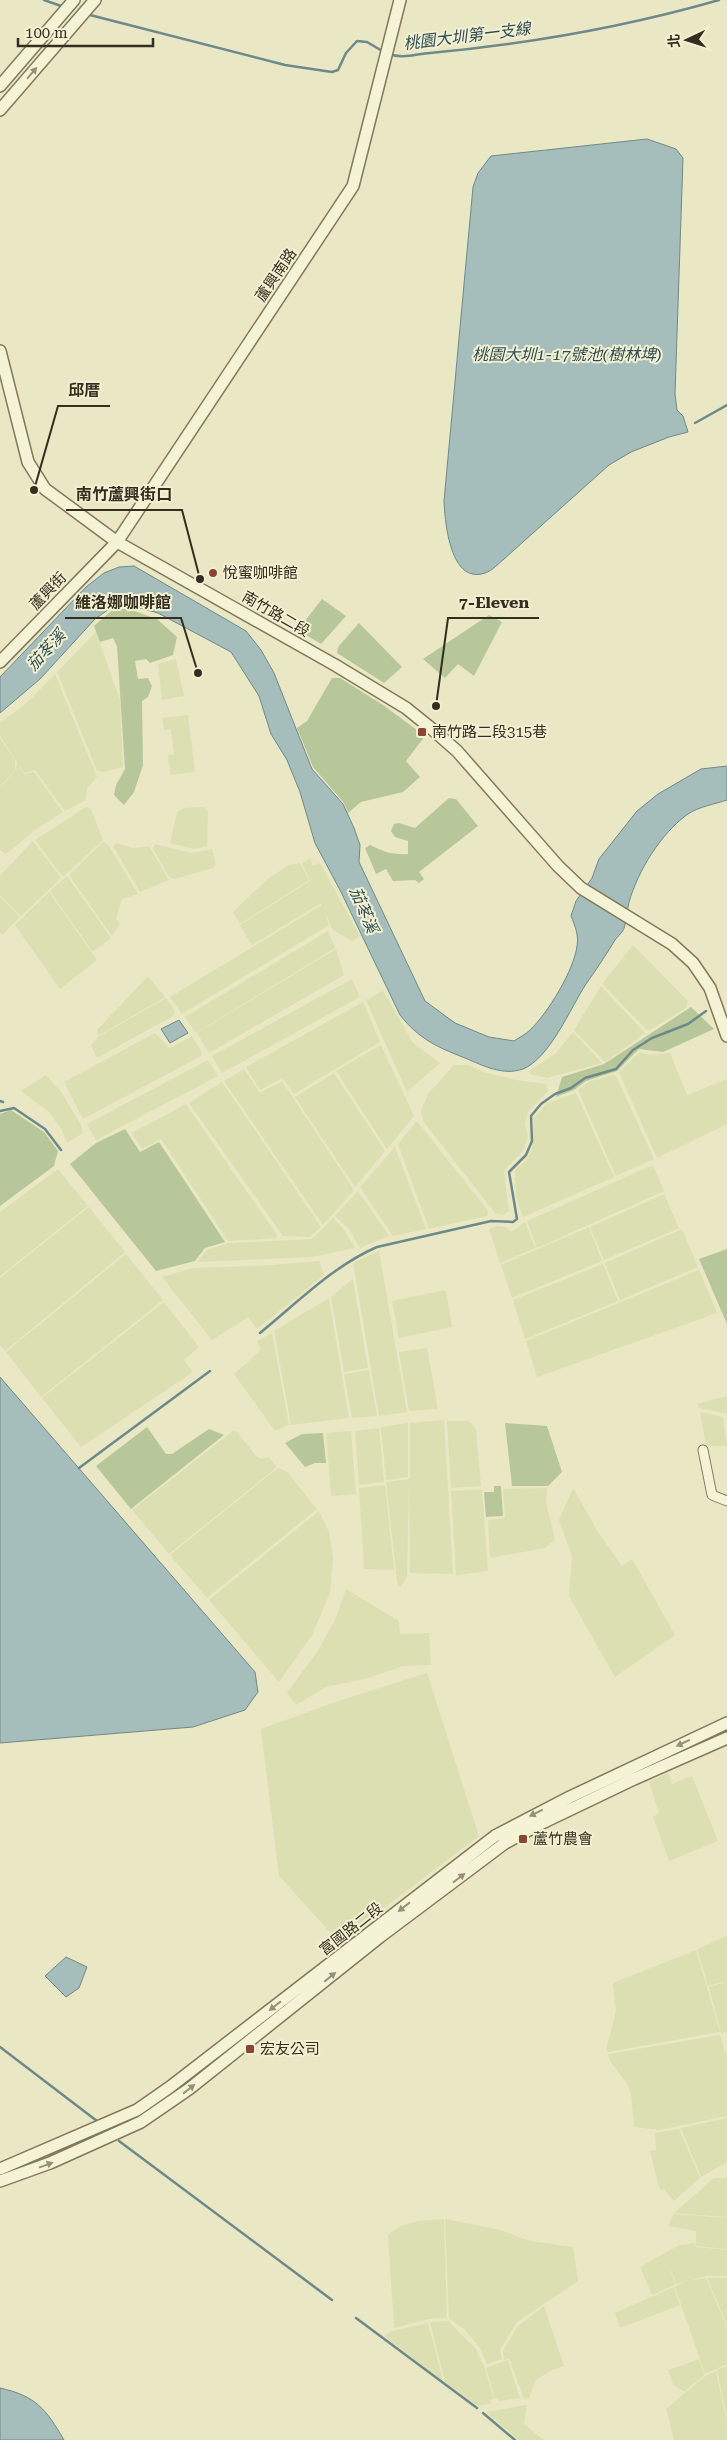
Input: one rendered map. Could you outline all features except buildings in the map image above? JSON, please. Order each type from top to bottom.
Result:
[{"type":"street","points":[[0,86],[74,0]]},
{"type":"street","points":[[0,110],[95,0]]},
{"type":"street","name":"蘆興南路","points":[[117,542],[353,186],[400,0]]},
{"type":"street","name":"南竹路二段","points":[[0,351],[28,462],[45,489],[117,542],[335,665],[406,708],[457,751],[558,866],[581,888],[672,944],[693,963],[710,988],[726,1029]]},
{"type":"street","name":"蘆興街","points":[[0,662],[117,542]]},
{"type":"street","points":[[703,1450],[712,1495],[727,1501]]},
{"type":"street","name":"富國路二段","points":[[0,2169],[137,2110],[194,2069],[495,1836],[587,1789],[727,1723]]},
{"type":"street","name":"富國路二段","points":[[0,2180],[50,2164],[142,2122],[184,2093],[381,1936],[505,1843],[634,1779],[727,1738]]},
{"type":"green space","points":[[322,599],[346,616],[321,644],[298,630]]},
{"type":"green space","points":[[126,608],[157,619],[177,637],[173,655],[150,663],[146,659],[135,661],[138,679],[148,678],[152,686],[148,697],[142,701],[143,765],[134,792],[124,805],[114,795],[116,785],[125,769],[117,646],[113,638],[100,642],[94,626],[111,611]]},
{"type":"green space","points":[[489,615],[502,622],[474,676],[458,664],[445,678],[423,659]]},
{"type":"green space","points":[[359,623],[402,667],[384,683],[337,653],[338,647]]},
{"type":"green space","points":[[96,632],[120,700],[123,767],[105,772],[97,771],[57,672]]},
{"type":"green space","points":[[176,659],[184,696],[162,700],[158,664]]},
{"type":"green space","points":[[55,674],[97,777],[87,788],[86,800],[65,811],[35,770],[24,773],[0,736],[0,723],[29,701]]},
{"type":"green space","points":[[332,678],[340,678],[383,705],[425,736],[406,761],[420,777],[403,792],[361,802],[348,813],[344,803],[313,767],[297,728],[307,721]]},
{"type":"green space","points":[[188,715],[195,772],[170,775],[168,755],[174,754],[171,730],[164,730],[162,718]]},
{"type":"green space","points":[[0,738],[15,760],[15,771],[0,786]]},
{"type":"green space","points":[[17,763],[24,774],[34,772],[63,812],[35,830],[6,854],[0,850],[0,787],[15,772]]},
{"type":"green space","points":[[449,798],[456,799],[478,826],[419,872],[424,879],[419,883],[415,880],[393,881],[386,869],[376,874],[365,848],[370,845],[389,852],[408,854],[408,841],[395,837],[391,831],[394,824],[399,823],[415,828]]},
{"type":"green space","points":[[86,807],[91,809],[103,840],[63,877],[35,840]]},
{"type":"green space","points":[[203,807],[208,812],[207,846],[194,849],[170,843],[177,812],[184,808]]},
{"type":"green space","points":[[33,841],[61,878],[21,916],[0,895],[0,876]]},
{"type":"green space","points":[[103,842],[109,846],[138,894],[122,899],[116,918],[120,924],[112,936],[69,875]]},
{"type":"green space","points":[[116,843],[133,848],[149,846],[169,880],[140,892],[113,846]]},
{"type":"green space","points":[[155,844],[192,853],[212,849],[216,865],[213,868],[175,879],[169,877],[153,849]]},
{"type":"green space","points":[[310,859],[313,866],[320,863],[360,936],[352,941],[333,930],[302,863]]},
{"type":"green space","points":[[300,863],[309,880],[240,924],[233,912],[269,878],[289,865]]},
{"type":"green space","points":[[67,876],[111,938],[92,951],[50,891]]},
{"type":"green space","points":[[310,881],[321,903],[252,945],[240,925]]},
{"type":"green space","points":[[49,892],[97,960],[60,989],[15,925]]},
{"type":"green space","points":[[0,897],[20,917],[2,935],[0,932]]},
{"type":"green space","points":[[322,905],[329,925],[182,1014],[170,997]]},
{"type":"green space","points":[[328,931],[335,948],[196,1033],[185,1017]]},
{"type":"green space","points":[[633,945],[688,1001],[686,1008],[648,1031],[602,984]]},
{"type":"green space","points":[[336,949],[344,975],[209,1053],[197,1033]]},
{"type":"green space","points":[[148,976],[165,997],[98,1036],[97,1030]]},
{"type":"green space","points":[[352,979],[360,997],[222,1073],[212,1056]]},
{"type":"green space","points":[[601,986],[645,1033],[605,1062],[574,1030]]},
{"type":"green space","points":[[383,991],[413,1043],[440,1063],[407,1092],[366,1000]]},
{"type":"green space","points":[[166,998],[175,1011],[173,1016],[97,1058],[91,1045],[98,1037]]},
{"type":"green space","points":[[363,1002],[380,1042],[294,1094],[282,1078],[260,1090],[246,1067]]},
{"type":"green space","points":[[691,1007],[714,1029],[663,1052],[639,1049],[617,1071],[586,1081],[574,1090],[556,1097],[562,1077],[604,1064]]},
{"type":"green space","points":[[573,1032],[602,1063],[547,1078],[530,1074],[530,1070],[555,1054]]},
{"type":"green space","points":[[155,1033],[170,1048],[192,1036],[202,1053],[201,1056],[83,1119],[64,1082]]},
{"type":"green space","points":[[381,1045],[414,1116],[387,1149],[336,1071]]},
{"type":"green space","points":[[640,1052],[649,1055],[670,1053],[687,1095],[727,1079],[727,1124],[657,1158],[619,1072]]},
{"type":"green space","points":[[208,1060],[218,1076],[96,1140],[87,1124]]},
{"type":"green space","points":[[454,1065],[468,1065],[483,1072],[516,1080],[546,1084],[548,1091],[528,1112],[525,1123],[528,1137],[523,1151],[504,1170],[509,1211],[503,1215],[495,1213],[423,1121],[421,1111],[428,1094]]},
{"type":"green space","points":[[244,1069],[260,1093],[282,1081],[354,1190],[323,1225],[224,1081]]},
{"type":"green space","points":[[334,1073],[385,1151],[355,1187],[295,1097]]},
{"type":"green space","points":[[615,1074],[654,1159],[616,1176],[578,1090],[588,1082]]},
{"type":"green space","points":[[46,1075],[62,1093],[81,1125],[83,1133],[67,1143],[62,1130],[49,1112],[21,1091]]},
{"type":"green space","points":[[222,1082],[321,1227],[310,1237],[283,1236],[189,1103]]},
{"type":"green space","points":[[576,1093],[614,1177],[523,1217],[516,1196],[515,1170],[526,1161],[532,1148],[534,1118],[547,1103]]},
{"type":"green space","points":[[186,1104],[277,1235],[276,1238],[228,1241],[161,1139],[142,1149],[132,1133]]},
{"type":"green space","points":[[11,1110],[44,1132],[58,1151],[54,1166],[0,1206],[0,1114]]},
{"type":"green space","points":[[417,1121],[488,1211],[487,1216],[429,1229],[398,1144]]},
{"type":"green space","points":[[125,1129],[140,1152],[159,1142],[225,1242],[205,1248],[195,1261],[156,1271],[70,1164],[96,1143]]},
{"type":"green space","points":[[395,1147],[426,1229],[393,1236],[360,1187]]},
{"type":"green space","points":[[653,1165],[664,1191],[537,1248],[527,1221]]},
{"type":"green space","points":[[58,1169],[88,1206],[0,1276],[0,1212]]},
{"type":"green space","points":[[358,1191],[389,1236],[360,1248],[349,1229],[335,1216]]},
{"type":"green space","points":[[664,1194],[679,1228],[604,1260],[590,1227]]},
{"type":"green space","points":[[89,1207],[125,1252],[5,1351],[0,1345],[0,1278]]},
{"type":"green space","points":[[333,1218],[345,1231],[355,1248],[312,1257],[197,1262],[207,1250],[228,1243],[312,1239]]},
{"type":"green space","points":[[525,1222],[535,1248],[500,1263],[489,1229],[496,1226],[506,1227],[511,1232]]},
{"type":"green space","points":[[589,1227],[602,1261],[512,1298],[501,1265]]},
{"type":"green space","points":[[682,1229],[698,1267],[620,1300],[605,1263]]},
{"type":"green space","points":[[727,1249],[727,1324],[699,1259]]},
{"type":"green space","points":[[379,1251],[407,1412],[379,1416],[353,1263]]},
{"type":"green space","points":[[126,1254],[163,1300],[41,1397],[6,1352]]},
{"type":"green space","points":[[319,1261],[324,1275],[257,1329],[248,1317],[212,1340],[162,1277],[192,1268]]},
{"type":"green space","points":[[603,1264],[618,1301],[525,1339],[513,1300]]},
{"type":"green space","points":[[699,1270],[717,1313],[537,1377],[526,1341]]},
{"type":"green space","points":[[353,1279],[368,1368],[344,1372],[331,1297]]},
{"type":"green space","points":[[446,1290],[452,1327],[399,1338],[392,1301]]},
{"type":"green space","points":[[329,1298],[349,1418],[291,1425],[274,1331]]},
{"type":"green space","points":[[164,1302],[199,1347],[184,1360],[193,1372],[81,1447],[42,1398]]},
{"type":"green space","points":[[272,1333],[289,1425],[275,1431],[234,1374],[261,1350],[257,1341]]},
{"type":"green space","points":[[427,1348],[438,1409],[409,1411],[399,1352]]},
{"type":"green space","points":[[369,1370],[377,1416],[352,1418],[344,1374]]},
{"type":"green space","points":[[727,1396],[727,1414],[699,1408],[697,1404]]},
{"type":"green space","points":[[700,1412],[723,1417],[727,1446],[706,1446]]},
{"type":"green space","points":[[444,1420],[453,1574],[410,1573],[409,1481],[407,1576],[401,1587],[398,1586],[397,1581],[386,1482],[410,1479],[410,1423]]},
{"type":"green space","points":[[447,1421],[469,1421],[476,1429],[481,1486],[451,1488]]},
{"type":"green space","points":[[408,1423],[408,1477],[386,1480],[381,1427]]},
{"type":"green space","points":[[505,1423],[547,1426],[562,1472],[548,1486],[512,1486]]},
{"type":"green space","points":[[147,1427],[166,1454],[172,1454],[209,1429],[224,1435],[131,1509],[96,1466]]},
{"type":"green space","points":[[379,1428],[384,1482],[359,1485],[355,1431]]},
{"type":"green space","points":[[233,1431],[237,1432],[256,1456],[262,1459],[269,1457],[277,1467],[169,1554],[132,1510]]},
{"type":"green space","points":[[351,1431],[356,1494],[331,1496],[326,1433]]},
{"type":"green space","points":[[323,1433],[326,1463],[315,1463],[305,1467],[285,1443],[302,1434]]},
{"type":"green space","points":[[278,1468],[287,1472],[317,1509],[207,1598],[170,1555]]},
{"type":"green space","points":[[385,1485],[394,1570],[364,1569],[359,1488]]},
{"type":"green space","points":[[494,1486],[501,1486],[503,1516],[486,1517],[484,1492],[494,1492]]},
{"type":"green space","points":[[547,1488],[546,1502],[555,1539],[545,1548],[490,1558],[488,1520],[505,1518],[503,1489]]},
{"type":"green space","points":[[573,1488],[598,1532],[622,1566],[632,1559],[675,1635],[615,1677],[569,1596],[572,1556],[559,1520]]},
{"type":"green space","points":[[482,1489],[488,1571],[456,1575],[451,1491]]},
{"type":"green space","points":[[319,1511],[329,1532],[333,1557],[330,1593],[312,1635],[279,1682],[209,1600]]},
{"type":"green space","points":[[346,1589],[399,1621],[400,1634],[429,1633],[431,1665],[403,1666],[364,1679],[326,1687],[296,1705],[287,1693],[317,1652],[335,1620]]},
{"type":"green space","points":[[427,1673],[479,1836],[339,1942],[279,1876],[261,1729],[344,1699]]},
{"type":"green space","points":[[668,1773],[672,1784],[692,1776],[718,1841],[669,1861],[653,1817],[659,1813],[649,1782]]},
{"type":"green space","points":[[727,1936],[727,1981],[708,1986],[697,1949]]},
{"type":"green space","points":[[696,1950],[720,2032],[608,2052],[606,2050],[616,2011],[613,1983]]},
{"type":"green space","points":[[727,1982],[727,2031],[721,2033],[709,1987]]},
{"type":"green space","points":[[720,2035],[727,2057],[727,2116],[659,2130],[634,2127],[631,2093],[626,2082],[610,2061],[608,2054]]},
{"type":"green space","points":[[727,2118],[727,2162],[701,2177],[681,2128]]},
{"type":"green space","points":[[679,2129],[700,2178],[674,2201],[664,2189],[661,2190],[659,2187],[650,2151],[656,2150],[655,2133]]},
{"type":"green space","points":[[714,2178],[727,2178],[727,2217],[674,2213]]},
{"type":"green space","points":[[674,2214],[727,2218],[727,2249],[696,2246],[696,2231],[668,2226]]},
{"type":"green space","points":[[444,2219],[447,2318],[428,2319],[394,2328],[388,2234],[401,2226],[418,2221]]},
{"type":"green space","points":[[445,2219],[500,2230],[530,2241],[573,2247],[578,2281],[517,2322],[500,2350],[502,2359],[487,2364],[480,2348],[464,2329],[449,2318]]},
{"type":"green space","points":[[695,2243],[696,2247],[727,2250],[727,2276],[706,2276],[677,2284],[663,2254],[680,2245]]},
{"type":"green space","points":[[663,2254],[676,2284],[652,2295],[640,2267]]},
{"type":"green space","points":[[706,2278],[727,2328],[727,2364],[705,2374],[675,2287],[687,2281]]},
{"type":"green space","points":[[707,2278],[727,2278],[727,2325]]},
{"type":"green space","points":[[674,2287],[680,2305],[620,2328],[615,2313]]},
{"type":"green space","points":[[544,2306],[564,2366],[550,2371],[536,2380],[529,2398],[524,2399],[509,2358],[504,2360],[503,2351],[518,2326]]},
{"type":"green space","points":[[448,2321],[476,2349],[485,2369],[494,2399],[490,2400],[491,2403],[478,2406],[445,2382],[430,2322]]},
{"type":"green space","points":[[428,2323],[443,2381],[384,2336],[392,2331]]},
{"type":"green space","points":[[699,2359],[704,2375],[684,2392],[673,2384],[668,2370]]},
{"type":"green space","points":[[508,2360],[520,2398],[499,2401],[498,2398],[495,2399],[486,2368]]},
{"type":"green space","points":[[727,2366],[727,2419],[717,2370]]},
{"type":"green space","points":[[716,2371],[727,2424],[727,2440],[674,2440],[666,2409],[704,2377]]},
{"type":"green space","points":[[527,2405],[524,2424],[544,2440],[519,2440],[486,2412]]},
{"type":"water","name":"桃園大圳1-17號池(樹林埤)","points":[[647,139],[676,149],[683,158],[675,394],[677,410],[683,416],[688,432],[669,437],[631,452],[609,465],[493,569],[485,573],[473,574],[464,570],[457,561],[452,549],[448,536],[444,501],[473,187],[478,173],[491,156]]},
{"type":"water","name":"茄苳溪","points":[[134,566],[246,631],[261,650],[274,673],[312,769],[343,804],[360,845],[359,862],[425,1001],[455,1023],[489,1037],[514,1041],[530,1030],[545,1013],[566,979],[575,956],[577,938],[571,916],[576,901],[592,878],[599,859],[637,811],[658,794],[701,769],[727,766],[727,800],[688,814],[660,842],[638,878],[629,902],[623,929],[586,984],[559,1031],[542,1054],[533,1063],[516,1071],[501,1071],[479,1064],[429,1041],[414,1030],[400,1015],[341,892],[315,843],[300,792],[287,760],[271,734],[259,696],[231,652],[158,613],[126,604],[112,607],[95,619],[40,679],[0,713],[0,677],[86,587],[104,573],[119,567]]},
{"type":"water","points":[[179,1020],[188,1033],[170,1043],[161,1029]]},
{"type":"water","points":[[0,1377],[255,1672],[258,1692],[245,1710],[193,1727],[0,1743]]},
{"type":"water","points":[[66,1957],[87,1967],[79,1988],[66,1997],[45,1976]]},
{"type":"water","points":[[0,2388],[23,2395],[39,2405],[64,2440],[0,2440]]},
{"type":"waterway","name":"桃園大圳第一支線","points":[[44,0],[64,7]]},
{"type":"waterway","name":"桃園大圳第一支線","points":[[389,54],[409,56],[503,45],[612,26],[719,0]]},
{"type":"waterway","name":"桃園大圳第一支線","points":[[90,15],[285,65],[332,72],[338,70],[346,53],[357,41],[367,42],[384,52]]},
{"type":"waterway","points":[[695,423],[727,405]]},
{"type":"waterway","points":[[260,1333],[330,1275],[345,1264],[377,1247],[491,1221],[513,1222],[517,1219],[509,1172],[526,1155],[532,1141],[531,1116],[541,1104],[585,1078],[616,1069],[633,1050],[652,1038],[688,1024],[706,1011]]},
{"type":"waterway","points":[[0,1111],[14,1108],[45,1129],[61,1150]]},
{"type":"waterway","points":[[79,1468],[210,1371]]},
{"type":"waterway","points":[[0,2047],[97,2121]]},
{"type":"waterway","points":[[119,2141],[332,2300]]},
{"type":"waterway","points":[[356,2318],[477,2408]]},
{"type":"waterway","points":[[483,2413],[515,2440]]},
{"type":"place","name":"邱厝","points":[[34,490]]},
{"type":"place","name":"悅蜜咖啡館","points":[[213,573]]},
{"type":"place","name":"南竹蘆興街口","points":[[200,579]]},
{"type":"place","name":"維洛娜咖啡館","points":[[198,673]]},
{"type":"place","name":"7-Eleven","points":[[436,706]]},
{"type":"place","name":"南竹路二段315巷","points":[[422,732]]},
{"type":"place","name":"蘆竹農會","points":[[523,1839]]},
{"type":"place","name":"宏友公司","points":[[250,2049]]}]
